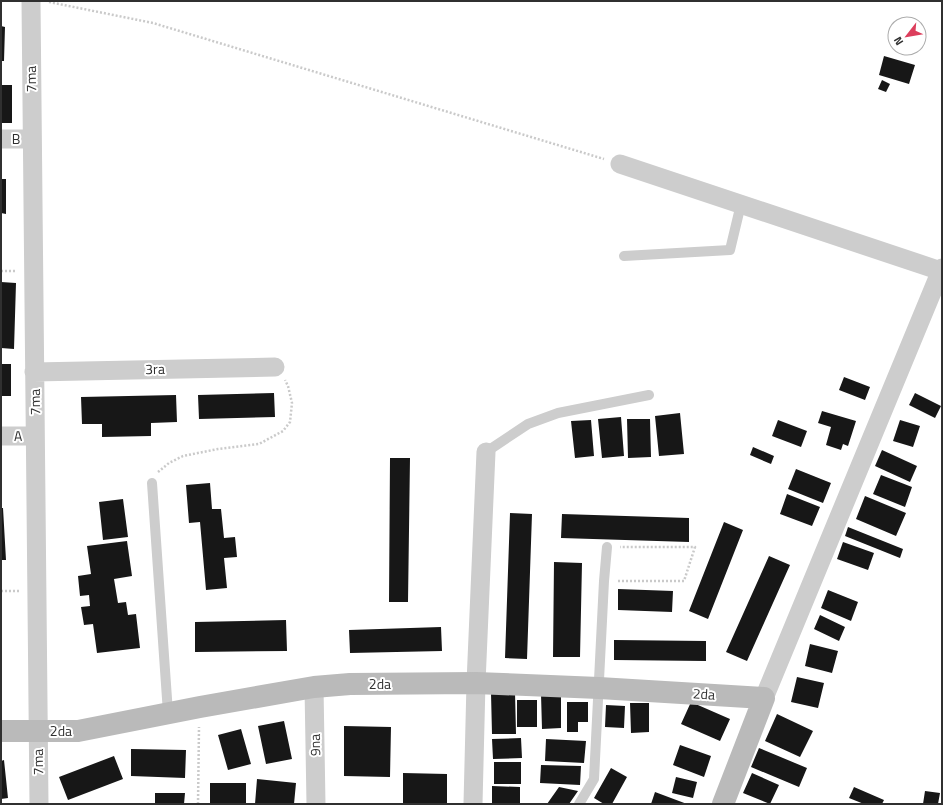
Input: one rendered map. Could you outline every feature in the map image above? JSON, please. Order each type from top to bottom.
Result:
[{"type":"street","name":"7ma","points":[[30,1],[39,804]]},
{"type":"street","name":"B","points":[[1,139],[32,138]]},
{"type":"street","points":[[620,164],[941,269],[764,698],[724,804]]},
{"type":"street","name":"3ra","points":[[34,372],[275,367]]},
{"type":"street","name":"A","points":[[1,436],[35,436]]},
{"type":"street","points":[[473,804],[476,683],[486,452]]},
{"type":"street","name":"2da","points":[[1,730],[78,731],[200,707],[314,687],[350,684],[476,683],[599,688],[764,698]]},
{"type":"street","name":"9na","points":[[314,687],[316,804]]},
{"type":"lane","points":[[624,256],[730,250],[741,204]]},
{"type":"lane","points":[[486,452],[528,424],[558,413],[650,395]]},
{"type":"lane","points":[[152,483],[168,713]]},
{"type":"lane","points":[[579,804],[594,779],[607,547]]},
{"type":"path","points":[[44,1],[153,23],[620,164]]},
{"type":"path","points":[[152,483],[159,470],[183,456],[218,449],[259,444],[283,431],[290,422],[292,403],[288,386],[283,375],[275,367]]},
{"type":"path","points":[[604,581],[684,581],[696,547],[607,547]]},
{"type":"path","points":[[198,804],[200,707]]},
{"type":"building","points":[[1,26],[5,27],[4,61],[1,61]]},
{"type":"building","points":[[884,56],[915,65],[909,84],[879,75]]},
{"type":"building","points":[[882,80],[890,84],[886,92],[878,89]]},
{"type":"building","points":[[1,85],[12,85],[12,123],[1,123]]},
{"type":"building","points":[[1,179],[6,179],[6,214],[1,213]]},
{"type":"building","points":[[1,282],[16,283],[14,349],[1,348]]},
{"type":"building","points":[[1,364],[11,364],[11,396],[1,396]]},
{"type":"building","points":[[844,377],[870,387],[865,400],[839,390]]},
{"type":"building","points":[[274,393],[275,417],[199,419],[198,395]]},
{"type":"building","points":[[915,393],[941,406],[935,418],[909,405]]},
{"type":"building","points":[[176,395],[177,422],[151,423],[151,436],[102,437],[102,424],[82,424],[81,397]]},
{"type":"building","points":[[822,411],[856,421],[848,446],[843,444],[841,450],[826,445],[831,427],[818,423]]},
{"type":"building","points":[[680,413],[684,454],[659,456],[655,416]]},
{"type":"building","points":[[621,417],[624,456],[602,458],[598,419]]},
{"type":"building","points":[[627,419],[650,419],[651,457],[628,458]]},
{"type":"building","points":[[591,420],[594,456],[575,458],[571,421]]},
{"type":"building","points":[[778,420],[807,431],[801,447],[772,436]]},
{"type":"building","points":[[900,420],[920,426],[913,447],[893,441]]},
{"type":"building","points":[[753,447],[774,456],[771,464],[750,455]]},
{"type":"building","points":[[882,450],[917,466],[910,482],[875,466]]},
{"type":"building","points":[[390,458],[410,458],[408,602],[389,602]]},
{"type":"building","points":[[796,469],[831,483],[823,503],[788,489]]},
{"type":"building","points":[[881,475],[912,487],[905,507],[873,494]]},
{"type":"building","points":[[210,483],[212,509],[221,509],[224,538],[235,537],[237,557],[224,558],[227,588],[206,590],[200,522],[189,523],[186,485]]},
{"type":"building","points":[[787,494],[820,507],[812,526],[780,514]]},
{"type":"building","points":[[865,496],[906,513],[896,536],[856,519]]},
{"type":"building","points":[[123,499],[128,537],[103,540],[99,502]]},
{"type":"building","points":[[1,508],[3,508],[6,560],[1,560]]},
{"type":"building","points":[[510,513],[532,514],[527,659],[505,658]]},
{"type":"building","points":[[562,514],[689,518],[689,542],[561,538]]},
{"type":"building","points":[[724,522],[743,530],[708,619],[689,611]]},
{"type":"building","points":[[848,527],[903,549],[900,558],[845,536]]},
{"type":"building","points":[[127,541],[132,576],[114,579],[118,603],[126,602],[128,615],[136,614],[140,648],[97,653],[93,624],[84,625],[81,607],[90,606],[89,595],[80,596],[78,576],[91,574],[87,546]]},
{"type":"building","points":[[843,542],[874,553],[868,570],[837,559]]},
{"type":"building","points":[[769,556],[790,565],[747,661],[726,652]]},
{"type":"building","points":[[554,562],[582,563],[580,657],[553,657]]},
{"type":"building","points":[[618,589],[673,591],[672,612],[618,610]]},
{"type":"building","points":[[828,590],[858,602],[851,621],[821,608]]},
{"type":"building","points":[[820,615],[845,627],[839,641],[814,629]]},
{"type":"building","points":[[286,620],[287,651],[195,652],[195,622]]},
{"type":"building","points":[[441,627],[442,651],[350,653],[349,630]]},
{"type":"building","points":[[614,640],[706,641],[706,661],[614,660]]},
{"type":"building","points":[[810,644],[838,651],[832,673],[805,666]]},
{"type":"building","points":[[797,677],[824,683],[818,708],[791,702]]},
{"type":"building","points":[[515,692],[516,734],[492,734],[491,693]]},
{"type":"building","points":[[541,694],[561,694],[561,728],[542,729]]},
{"type":"building","points":[[517,700],[537,700],[537,727],[517,727]]},
{"type":"building","points":[[567,702],[588,702],[588,722],[578,722],[578,732],[567,732]]},
{"type":"building","points":[[691,702],[730,719],[720,741],[681,724]]},
{"type":"building","points":[[630,703],[649,703],[649,732],[631,733]]},
{"type":"building","points":[[606,705],[625,706],[624,728],[605,727]]},
{"type":"building","points":[[777,714],[813,731],[800,757],[765,741]]},
{"type":"building","points":[[284,721],[292,759],[266,764],[258,726]]},
{"type":"building","points":[[344,726],[391,727],[390,777],[344,776]]},
{"type":"building","points":[[241,729],[251,764],[228,770],[218,735]]},
{"type":"building","points":[[521,738],[522,758],[493,759],[492,739]]},
{"type":"building","points":[[546,739],[586,741],[584,763],[545,761]]},
{"type":"building","points":[[680,745],[711,756],[704,777],[673,765]]},
{"type":"building","points":[[759,748],[807,768],[799,787],[751,767]]},
{"type":"building","points":[[131,749],[186,750],[185,778],[131,776]]},
{"type":"building","points":[[114,756],[123,779],[68,800],[59,777]]},
{"type":"building","points":[[4,760],[8,798],[1,799],[1,761]]},
{"type":"building","points":[[494,762],[521,762],[521,784],[494,784]]},
{"type":"building","points":[[541,765],[581,766],[580,785],[540,783]]},
{"type":"building","points":[[611,768],[627,777],[612,804],[604,804],[594,798]]},
{"type":"building","points":[[403,773],[447,774],[447,804],[403,804]]},
{"type":"building","points":[[752,773],[779,785],[770,804],[743,793]]},
{"type":"building","points":[[676,777],[697,782],[693,798],[672,793]]},
{"type":"building","points":[[257,779],[296,783],[294,804],[255,804]]},
{"type":"building","points":[[210,783],[246,783],[246,804],[210,804]]},
{"type":"building","points":[[492,786],[520,787],[520,804],[492,804]]},
{"type":"building","points":[[559,787],[578,791],[569,804],[547,804]]},
{"type":"building","points":[[854,787],[884,800],[882,804],[864,804],[849,798]]},
{"type":"building","points":[[925,791],[940,793],[938,804],[923,804]]},
{"type":"building","points":[[655,792],[687,804],[651,804]]},
{"type":"building","points":[[155,793],[185,793],[184,804],[155,804]]}]
